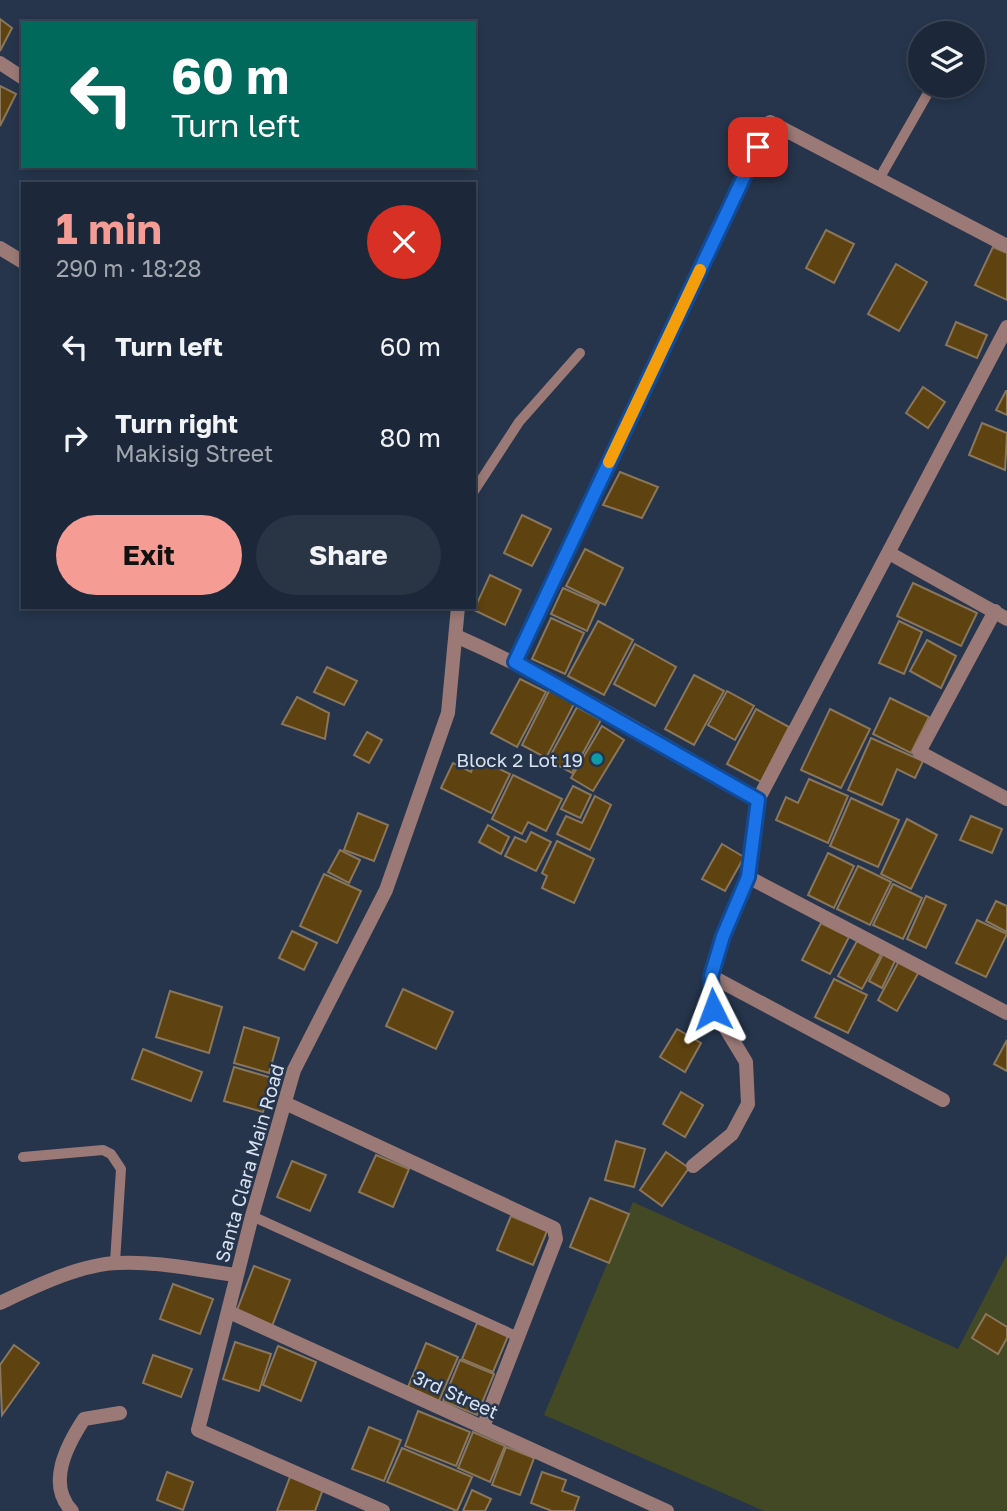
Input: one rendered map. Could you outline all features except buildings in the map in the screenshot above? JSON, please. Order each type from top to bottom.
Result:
[{"type":"street","points":[[0,63],[21,77]]},
{"type":"street","points":[[515,662],[770,122],[1007,246]]},
{"type":"street","points":[[0,248],[21,261]]},
{"type":"street","points":[[693,1166],[732,1134],[748,1104],[746,1062],[713,1009],[711,976],[723,936],[748,877],[758,800],[1007,327]]},
{"type":"street","points":[[889,553],[1001,615],[919,752],[1007,799]]},
{"type":"street","name":"Santa Clara Main Road","points":[[383,1511],[198,1430],[236,1275],[294,1070],[386,890],[448,713],[458,609]]},
{"type":"street","points":[[456,636],[515,662],[758,800]]},
{"type":"street","points":[[748,877],[1007,1013]]},
{"type":"street","points":[[711,976],[943,1100]]},
{"type":"street","points":[[285,1103],[554,1228],[556,1239],[483,1427]]},
{"type":"street","points":[[0,1303],[54,1278],[115,1262],[159,1264],[236,1275]]},
{"type":"street","name":"3rd Street","points":[[229,1312],[667,1511]]},
{"type":"street","points":[[72,1511],[65,1504],[59,1478],[66,1446],[84,1419],[120,1413]]},
{"type":"lane","points":[[879,179],[925,98]]},
{"type":"lane","points":[[476,488],[519,422],[580,354]]},
{"type":"lane","points":[[23,1157],[103,1150],[111,1154],[121,1168],[115,1262]]},
{"type":"lane","points":[[252,1216],[518,1337]]},
{"type":"green space","points":[[633,1202],[958,1349],[1007,1254],[1007,1511],[764,1511],[544,1415]]},
{"type":"slow traffic","points":[[609,462],[700,270]]},
{"type":"place","name":"Block 2 Lot 19","points":[[597,759]]},
{"type":"route","points":[[713,1009],[711,976],[723,936],[748,877],[758,800],[642,731],[515,662],[758,147]]}]
